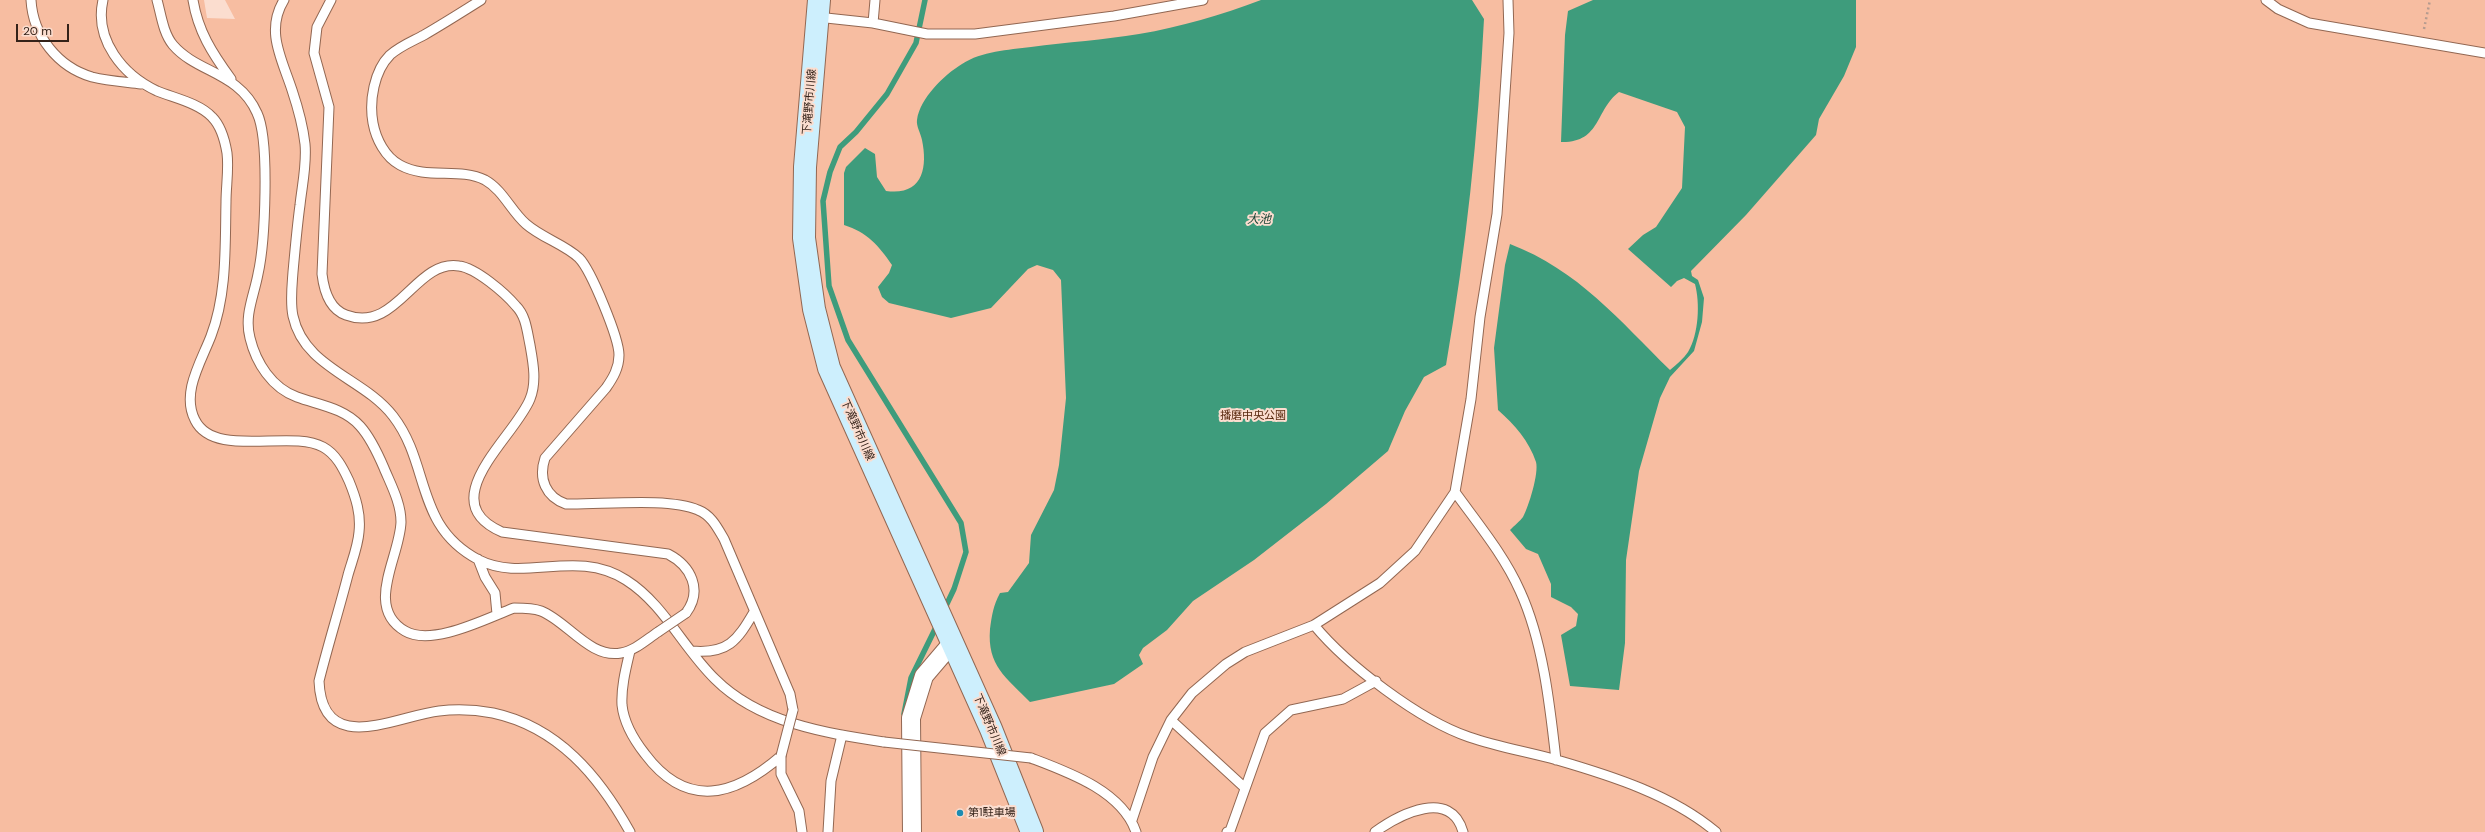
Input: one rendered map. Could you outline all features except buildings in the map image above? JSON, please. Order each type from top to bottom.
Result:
[{"type":"main road","name":"下滝野市川線","points":[[818,8],[805,175],[804,238],[814,309],[829,368],[992,729],[1032,832]]},
{"type":"street","points":[[912,832],[911,718],[924,676],[953,642]]},
{"type":"lane","points":[[32,0],[32,12],[38,29],[56,56],[68,66],[94,77],[144,85]]},
{"type":"lane","points":[[103,0],[103,28],[112,51],[132,77],[144,85],[187,102],[212,117],[222,132],[227,155],[224,279],[219,312],[196,374],[189,401],[195,421],[211,436],[224,439],[297,442],[323,447],[341,464],[359,508],[359,535],[319,681],[320,693],[329,713],[337,721],[353,728],[391,723],[439,711],[492,713],[516,720],[539,730],[576,756],[605,793],[630,832]]},
{"type":"lane","points":[[157,0],[166,32],[173,45],[237,87]]},
{"type":"lane","points":[[193,0],[200,30],[211,52],[257,112],[264,140],[261,256],[248,314],[249,338],[257,362],[264,372],[284,390],[296,397],[339,410],[359,425],[371,442],[399,507],[401,523],[385,598],[388,613],[396,624],[410,634],[431,636],[514,608],[541,611],[597,649],[614,654],[630,651],[686,613],[692,605],[695,592],[694,582],[684,565],[668,554],[502,532],[484,522],[474,507],[474,489],[483,468],[524,412],[534,388],[533,365],[524,318],[516,306],[501,292],[469,270],[460,266],[450,266],[427,277],[376,317],[354,318],[339,313],[329,302],[323,287],[322,274],[329,107],[314,53],[317,27],[331,0]]},
{"type":"lane","points":[[284,0],[276,20],[276,50],[298,110],[305,148],[291,290],[293,316],[307,347],[318,358],[373,395],[394,417],[412,452],[433,514],[450,539],[478,559],[489,564],[521,568],[580,564],[598,567],[614,573],[627,581],[646,597],[666,617],[715,680],[764,713],[842,735],[884,742],[1031,758],[1070,772],[1094,786],[1132,820],[1136,832]]},
{"type":"lane","points":[[481,0],[396,50],[384,62],[373,90],[372,108],[374,125],[379,142],[390,156],[408,168],[428,173],[474,176],[491,184],[525,223],[579,258],[587,268],[614,330],[618,345],[618,364],[614,376],[606,388],[545,458],[542,472],[549,494],[566,504],[675,504],[698,510],[715,523],[724,539],[790,694],[793,710],[781,756],[781,774],[799,811],[802,832]]},
{"type":"lane","points":[[873,23],[876,0]]},
{"type":"lane","points":[[818,8],[873,23],[927,34],[975,34],[1114,16],[1203,0]]},
{"type":"lane","points":[[1132,820],[1153,757],[1171,720],[1192,692],[1226,664],[1264,644],[1314,624],[1380,583],[1402,564],[1429,533],[1455,492],[1470,399],[1480,316],[1497,214],[1509,33],[1508,0]]},
{"type":"lane","points":[[2266,0],[2278,9],[2309,23],[2485,53]]},
{"type":"lane","points":[[1455,492],[1497,551],[1520,591],[1540,657],[1551,714],[1556,760]]},
{"type":"lane","points":[[478,559],[485,577],[495,593],[498,614]]},
{"type":"lane","points":[[692,651],[709,652],[734,642],[754,612]]},
{"type":"lane","points":[[1314,624],[1327,641],[1376,681],[1423,715],[1467,737],[1506,749],[1556,760],[1638,787],[1672,803],[1716,832]]},
{"type":"lane","points":[[630,651],[623,688],[622,706],[626,722],[634,738],[651,762],[674,782],[706,792],[724,790],[748,782],[781,756]]},
{"type":"lane","points":[[1227,832],[1230,831],[1265,733],[1292,710],[1343,699],[1376,681]]},
{"type":"lane","points":[[1171,720],[1245,788]]},
{"type":"lane","points":[[828,832],[830,781],[842,735]]},
{"type":"lane","points":[[1375,832],[1393,818],[1410,812],[1434,808],[1449,810],[1460,820],[1463,832]]},
{"type":"path","points":[[2422,43],[2430,0]]},
{"type":"green space","name":"播磨中央公園","points":[[0,0],[204,0],[207,18],[235,19],[225,0],[2485,0],[2485,832],[0,832]]},
{"type":"water","name":"大池","points":[[1261,0],[1472,0],[1484,19],[1475,149],[1460,279],[1446,365],[1424,377],[1405,411],[1388,451],[1326,504],[1254,560],[1193,601],[1167,630],[1143,648],[1139,655],[1143,664],[1114,684],[1030,702],[1006,678],[995,662],[990,642],[990,629],[994,606],[1000,593],[1008,592],[1029,563],[1031,535],[1054,490],[1059,465],[1066,398],[1061,280],[1053,270],[1037,265],[1028,269],[991,308],[951,318],[889,303],[882,297],[878,287],[889,273],[892,265],[872,240],[844,225],[844,173],[846,167],[865,148],[875,154],[877,177],[886,191],[908,189],[915,185],[923,170],[924,161],[924,151],[917,122],[919,112],[934,88],[948,74],[962,64],[978,56],[1004,50],[1112,38],[1155,31],[1201,20]]},
{"type":"water","points":[[1593,0],[1856,0],[1856,47],[1844,76],[1819,119],[1816,135],[1746,215],[1691,271],[1692,276],[1698,280],[1704,298],[1702,322],[1694,351],[1670,377],[1660,398],[1639,471],[1626,560],[1625,643],[1619,690],[1570,686],[1561,635],[1576,626],[1578,614],[1571,607],[1551,597],[1551,584],[1538,554],[1526,549],[1510,530],[1523,517],[1531,498],[1537,467],[1530,447],[1516,428],[1498,410],[1494,348],[1505,265],[1510,244],[1557,268],[1577,282],[1615,315],[1670,370],[1682,359],[1692,345],[1698,318],[1698,300],[1695,284],[1684,278],[1677,281],[1671,287],[1628,249],[1643,235],[1656,227],[1682,188],[1685,127],[1677,112],[1619,92],[1611,99],[1591,131],[1584,137],[1574,141],[1561,142],[1565,35],[1568,11]]},
{"type":"waterway","points":[[925,0],[916,43],[887,94],[856,132],[840,147],[830,172],[823,201],[829,286],[848,340],[961,523],[966,552],[954,589],[944,610]]},
{"type":"waterway","points":[[904,714],[911,678],[938,623]]},
{"type":"place","name":"第1駐車場","points":[[960,813]]}]
